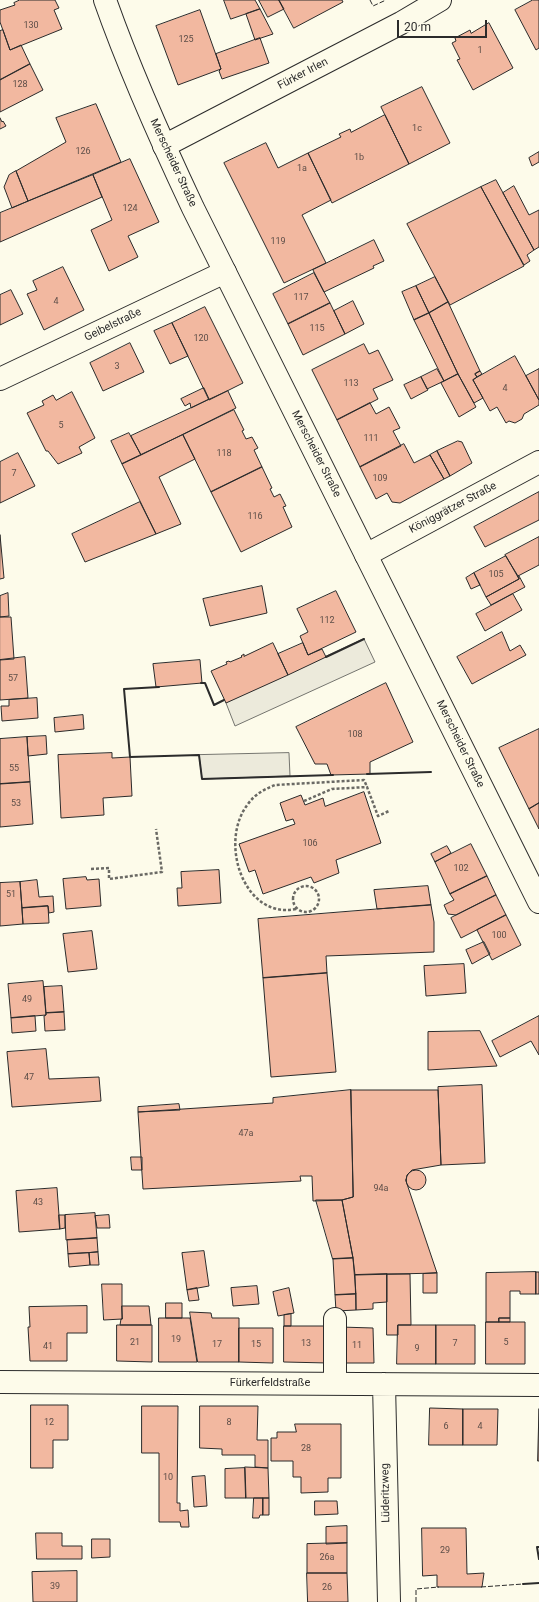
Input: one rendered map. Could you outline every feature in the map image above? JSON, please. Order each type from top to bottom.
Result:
[{"type":"street","name":"Merscheider Straße","points":[[105,0],[130,67],[164,146],[225,272],[539,902]]},
{"type":"street","name":"Fürker Irlen","points":[[164,146],[401,23],[440,0]]},
{"type":"street","name":"Geibelstraße","points":[[0,379],[225,272]]},
{"type":"street","name":"Königgrätzer Straße","points":[[366,554],[539,462]]},
{"type":"street","points":[[335,1319],[335,1384]]},
{"type":"street","name":"Fürkerfeldstraße","points":[[0,1382],[539,1385]]},
{"type":"street","name":"Lüderitzweg","points":[[384,1384],[389,1602]]},
{"type":"path","points":[[296,909],[293,901],[294,892],[301,886],[310,886],[314,888],[319,895],[316,908],[309,912],[296,909],[286,911],[270,906],[253,894],[244,882],[234,849],[235,832],[239,818],[248,804],[263,790],[275,785],[364,780],[378,816],[390,811]]},
{"type":"path","points":[[304,801],[332,790],[367,788]]},
{"type":"path","points":[[91,869],[108,868],[109,879],[162,872],[156,829]]},
{"type":"shaded area","points":[[364,639],[375,662],[235,726],[226,703]]},
{"type":"shaded area","points":[[289,753],[290,776],[202,779],[199,755]]},
{"type":"building","points":[[20,0],[55,0],[59,8],[54,10],[62,29],[10,50],[0,22],[0,10],[15,5],[14,3]]},
{"type":"building","points":[[224,0],[255,0],[260,9],[231,19]]},
{"type":"building","points":[[259,0],[279,0],[284,9],[268,17]]},
{"type":"building","points":[[279,0],[342,0],[343,2],[294,28]]},
{"type":"building","points":[[533,0],[539,0],[539,48],[536,50],[515,10]]},
{"type":"building","points":[[260,9],[273,34],[255,40],[246,14]]},
{"type":"building","points":[[200,10],[221,69],[178,85],[156,26]]},
{"type":"building","points":[[489,23],[513,68],[473,90],[457,60],[460,59],[452,43],[456,41],[455,38],[470,30],[471,33]]},
{"type":"building","points":[[3,30],[10,50],[21,45],[30,64],[0,80],[0,31]]},
{"type":"building","points":[[260,38],[269,63],[222,79],[219,71],[221,69],[216,54]]},
{"type":"building","points":[[30,64],[43,90],[0,112],[0,80]]},
{"type":"building","points":[[422,87],[450,143],[409,164],[381,107]]},
{"type":"building","points":[[96,104],[121,162],[28,201],[16,171],[66,142],[56,118]]},
{"type":"building","points":[[385,115],[409,164],[332,203],[308,153],[341,137],[339,134],[350,129],[351,132]]},
{"type":"building","points":[[0,118],[6,126],[0,129]]},
{"type":"building","points":[[266,143],[278,168],[308,153],[331,200],[302,215],[326,263],[284,283],[224,163]]},
{"type":"building","points":[[539,152],[539,162],[532,166],[529,158]]},
{"type":"building","points":[[130,159],[159,222],[128,236],[138,257],[109,271],[91,230],[112,220],[93,175]]},
{"type":"building","points":[[16,171],[28,201],[12,208],[4,187],[9,175]]},
{"type":"building","points":[[93,175],[102,197],[0,242],[0,213]]},
{"type":"building","points":[[496,180],[534,250],[527,255],[530,261],[524,265],[481,187]]},
{"type":"building","points":[[514,186],[529,215],[539,210],[539,247],[534,250],[503,193]]},
{"type":"building","points":[[481,187],[524,266],[450,305],[407,224]]},
{"type":"building","points":[[374,240],[384,261],[373,266],[374,268],[324,292],[313,270]]},
{"type":"building","points":[[63,267],[84,310],[44,330],[27,294],[37,290],[33,281]]},
{"type":"building","points":[[314,273],[330,303],[288,324],[273,294]]},
{"type":"building","points":[[435,277],[448,302],[429,313],[416,286]]},
{"type":"building","points":[[416,286],[429,313],[414,320],[402,292]]},
{"type":"building","points":[[11,290],[23,314],[0,325],[0,295]]},
{"type":"building","points":[[353,301],[364,324],[345,334],[334,311]]},
{"type":"building","points":[[448,302],[480,371],[475,374],[477,377],[473,380],[483,398],[474,403],[458,374],[429,313]]},
{"type":"building","points":[[330,303],[345,334],[303,355],[288,324]]},
{"type":"building","points":[[205,307],[243,383],[209,400],[172,323]]},
{"type":"building","points":[[429,313],[458,374],[444,381],[414,320]]},
{"type":"building","points":[[172,323],[188,356],[170,364],[154,331]]},
{"type":"building","points":[[130,343],[144,372],[103,391],[90,363]]},
{"type":"building","points":[[364,344],[369,354],[378,350],[393,380],[373,389],[378,399],[337,420],[312,370]]},
{"type":"building","points":[[515,356],[539,400],[539,405],[524,414],[522,419],[515,423],[509,421],[506,423],[497,407],[490,411],[473,380]]},
{"type":"building","points":[[437,369],[444,381],[427,389],[421,377]]},
{"type":"building","points":[[539,369],[539,400],[526,376]]},
{"type":"building","points":[[480,371],[482,374],[477,377],[475,374]]},
{"type":"building","points":[[458,374],[476,407],[459,417],[441,383]]},
{"type":"building","points":[[421,377],[428,390],[411,399],[404,385]]},
{"type":"building","points":[[204,388],[209,399],[191,408],[190,403],[185,406],[181,399]]},
{"type":"building","points":[[228,391],[236,408],[141,455],[131,436]]},
{"type":"building","points":[[72,392],[95,438],[79,447],[82,453],[58,464],[48,451],[46,451],[27,413],[44,405],[42,401],[53,395],[56,400]]},
{"type":"building","points":[[370,403],[376,414],[389,407],[400,428],[393,431],[401,446],[360,467],[337,420]]},
{"type":"building","points":[[234,410],[244,430],[242,431],[246,439],[252,437],[258,448],[254,450],[262,467],[211,492],[183,435]]},
{"type":"building","points":[[129,433],[141,455],[122,464],[111,441]]},
{"type":"building","points":[[183,435],[195,459],[159,477],[181,524],[156,534],[122,464]]},
{"type":"building","points":[[458,441],[462,442],[472,463],[450,476],[437,451]]},
{"type":"building","points":[[404,444],[414,463],[430,455],[444,479],[400,503],[392,502],[387,493],[376,499],[360,467]]},
{"type":"building","points":[[437,451],[450,476],[444,479],[430,455]]},
{"type":"building","points":[[18,453],[35,486],[0,503],[0,462]]},
{"type":"building","points":[[262,467],[272,488],[270,489],[274,497],[280,494],[286,506],[283,507],[292,527],[241,552],[211,492]]},
{"type":"building","points":[[539,492],[539,520],[485,547],[474,527]]},
{"type":"building","points":[[140,502],[156,534],[85,562],[72,534]]},
{"type":"building","points":[[0,535],[4,578],[0,579]]},
{"type":"building","points":[[539,537],[539,565],[518,576],[505,555]]},
{"type":"building","points":[[506,556],[519,579],[486,597],[474,573]]},
{"type":"building","points":[[474,573],[480,585],[471,589],[466,578]]},
{"type":"building","points":[[518,576],[525,587],[491,605],[486,597],[519,579]]},
{"type":"building","points":[[262,586],[267,613],[210,626],[203,599]]},
{"type":"building","points":[[336,591],[356,632],[308,655],[300,636],[308,632],[297,609]]},
{"type":"building","points":[[8,593],[9,616],[0,617],[0,596]]},
{"type":"building","points":[[513,594],[522,610],[485,631],[476,614]]},
{"type":"building","points":[[0,617],[11,617],[14,659],[0,660]]},
{"type":"building","points":[[502,632],[510,651],[520,645],[526,655],[472,684],[457,657]]},
{"type":"building","points":[[273,643],[288,675],[226,703],[211,671],[227,664],[226,662],[230,662],[242,657],[241,656],[244,654],[244,656]]},
{"type":"building","points":[[303,643],[308,655],[322,649],[326,657],[288,675],[278,654]]},
{"type":"building","points":[[25,657],[28,698],[0,700],[0,660]]},
{"type":"building","points":[[200,660],[202,683],[156,687],[153,664]]},
{"type":"building","points":[[386,683],[413,742],[370,762],[370,774],[331,775],[327,764],[315,764],[296,727]]},
{"type":"building","points":[[37,698],[38,718],[2,721],[1,706],[9,706],[9,700]]},
{"type":"building","points":[[83,715],[84,729],[55,732],[54,718]]},
{"type":"building","points":[[539,729],[539,803],[529,809],[499,748]]},
{"type":"building","points":[[46,736],[47,754],[28,756],[27,737]]},
{"type":"building","points":[[27,737],[30,782],[0,784],[0,739]]},
{"type":"building","points":[[112,753],[112,758],[130,757],[132,796],[103,798],[104,815],[61,818],[58,755]]},
{"type":"building","points":[[30,782],[33,824],[0,827],[0,784]]},
{"type":"building","points":[[364,792],[381,843],[336,860],[339,873],[314,883],[311,877],[263,894],[255,870],[249,872],[239,844],[295,824],[293,819],[286,821],[280,803],[301,795],[305,805],[323,798],[325,806]]},
{"type":"building","points":[[539,803],[539,829],[529,809]]},
{"type":"building","points":[[471,844],[487,876],[450,894],[435,862]]},
{"type":"building","points":[[447,846],[451,853],[435,862],[431,854]]},
{"type":"building","points":[[219,870],[221,903],[178,906],[177,888],[182,888],[181,872]]},
{"type":"building","points":[[487,876],[496,895],[456,915],[448,914],[444,905],[454,900],[450,894]]},
{"type":"building","points":[[86,877],[87,880],[99,879],[101,906],[66,909],[63,879]]},
{"type":"building","points":[[37,880],[39,897],[53,896],[54,912],[49,913],[48,906],[22,908],[20,882]]},
{"type":"building","points":[[20,882],[23,924],[0,926],[0,883]]},
{"type":"building","points":[[428,886],[431,905],[377,909],[374,890]]},
{"type":"building","points":[[496,895],[506,915],[461,938],[451,918]]},
{"type":"building","points":[[431,905],[434,922],[434,952],[326,956],[327,973],[263,978],[258,919]]},
{"type":"building","points":[[48,906],[49,923],[23,924],[22,908]]},
{"type":"building","points":[[506,915],[521,945],[492,960],[477,930]]},
{"type":"building","points":[[92,931],[97,969],[68,972],[63,934]]},
{"type":"building","points":[[484,942],[490,954],[472,964],[466,950]]},
{"type":"building","points":[[464,964],[466,993],[426,996],[424,966]]},
{"type":"building","points":[[327,973],[336,1072],[271,1077],[263,978]]},
{"type":"building","points":[[43,981],[46,1015],[11,1018],[8,984]]},
{"type":"building","points":[[62,986],[64,1012],[46,1013],[44,987]]},
{"type":"building","points":[[64,1012],[65,1030],[45,1031],[44,1016],[46,1013]]},
{"type":"building","points":[[35,1016],[36,1031],[12,1033],[11,1018]]},
{"type":"building","points":[[539,1016],[539,1055],[531,1041],[500,1057],[492,1041]]},
{"type":"building","points":[[480,1031],[497,1066],[428,1070],[428,1032]]},
{"type":"building","points":[[46,1049],[49,1079],[99,1077],[101,1101],[12,1107],[7,1052]]},
{"type":"building","points":[[482,1085],[485,1163],[441,1165],[438,1087]]},
{"type":"building","points":[[351,1090],[438,1090],[441,1165],[412,1170],[407,1175],[406,1181],[437,1273],[355,1275],[342,1200],[353,1197]]},
{"type":"building","points":[[351,1090],[353,1197],[342,1200],[313,1201],[312,1176],[300,1176],[301,1181],[143,1189],[138,1112],[273,1103],[273,1098]]},
{"type":"building","points":[[179,1104],[180,1110],[138,1112],[138,1107]]},
{"type":"building","points":[[131,1157],[142,1157],[142,1170],[132,1170]]},
{"type":"building","points":[[416,1170],[423,1173],[426,1180],[423,1187],[416,1190],[409,1187],[406,1180],[409,1173]]},
{"type":"building","points":[[57,1188],[60,1229],[19,1232],[16,1191]]},
{"type":"building","points":[[316,1200],[342,1200],[353,1258],[333,1259]]},
{"type":"building","points":[[95,1213],[97,1238],[66,1240],[65,1215]]},
{"type":"building","points":[[59,1215],[65,1215],[65,1228],[60,1229]]},
{"type":"building","points":[[109,1215],[110,1228],[97,1228],[95,1216]]},
{"type":"building","points":[[97,1238],[98,1252],[68,1254],[67,1240]]},
{"type":"building","points":[[204,1251],[209,1286],[187,1290],[182,1253]]},
{"type":"building","points":[[98,1252],[99,1265],[90,1265],[89,1253]]},
{"type":"building","points":[[89,1253],[90,1265],[69,1267],[68,1254]]},
{"type":"building","points":[[353,1258],[356,1294],[335,1295],[333,1259]]},
{"type":"building","points":[[536,1272],[536,1294],[520,1294],[520,1291],[510,1291],[510,1318],[499,1318],[499,1322],[486,1322],[486,1273]]},
{"type":"building","points":[[536,1272],[539,1272],[539,1294],[536,1294]]},
{"type":"building","points":[[437,1273],[437,1293],[423,1293],[423,1274]]},
{"type":"building","points":[[387,1274],[410,1274],[411,1325],[398,1325],[398,1335],[387,1335]]},
{"type":"building","points":[[387,1274],[387,1302],[373,1303],[373,1309],[356,1310],[355,1275]]},
{"type":"building","points":[[102,1284],[122,1284],[122,1319],[104,1320]]},
{"type":"building","points":[[257,1286],[259,1304],[233,1306],[231,1288]]},
{"type":"building","points":[[197,1288],[199,1300],[189,1301],[187,1290]]},
{"type":"building","points":[[289,1288],[294,1313],[278,1316],[273,1292]]},
{"type":"building","points":[[356,1294],[356,1310],[336,1311],[335,1295]]},
{"type":"building","points":[[166,1303],[182,1303],[182,1318],[166,1318]]},
{"type":"building","points":[[87,1306],[87,1333],[67,1333],[67,1361],[30,1361],[28,1327],[30,1327],[29,1307]]},
{"type":"building","points":[[122,1306],[149,1306],[151,1325],[120,1325],[122,1319]]},
{"type":"building","points":[[190,1312],[211,1313],[212,1318],[239,1318],[239,1362],[198,1362]]},
{"type":"building","points":[[291,1314],[291,1326],[284,1326],[284,1315]]},
{"type":"building","points":[[159,1318],[190,1318],[197,1362],[159,1362]]},
{"type":"building","points":[[499,1318],[510,1318],[510,1322],[499,1322]]},
{"type":"building","points":[[486,1322],[525,1322],[525,1364],[486,1364]]},
{"type":"building","points":[[117,1325],[152,1325],[152,1362],[117,1361]]},
{"type":"building","points":[[398,1325],[436,1325],[436,1364],[397,1364]]},
{"type":"building","points":[[436,1325],[475,1325],[475,1364],[436,1364]]},
{"type":"building","points":[[284,1326],[328,1326],[328,1363],[284,1362]]},
{"type":"building","points":[[340,1327],[373,1328],[374,1363],[339,1363]]},
{"type":"building","points":[[239,1328],[273,1328],[273,1363],[239,1362]]},
{"type":"building","points":[[31,1405],[68,1405],[68,1440],[53,1440],[53,1468],[31,1468]]},
{"type":"building","points":[[142,1406],[178,1406],[177,1503],[180,1503],[180,1511],[188,1510],[189,1527],[181,1527],[180,1522],[159,1522],[159,1453],[142,1453]]},
{"type":"building","points":[[200,1406],[258,1406],[257,1440],[268,1440],[268,1468],[255,1467],[255,1455],[222,1455],[222,1449],[200,1448]]},
{"type":"building","points":[[430,1408],[463,1409],[463,1445],[429,1445]]},
{"type":"building","points":[[463,1409],[498,1409],[497,1445],[463,1445]]},
{"type":"building","points":[[539,1409],[539,1461],[538,1461]]},
{"type":"building","points":[[295,1424],[341,1424],[341,1478],[328,1478],[328,1492],[301,1493],[301,1477],[293,1477],[293,1461],[271,1461],[271,1438],[277,1438],[277,1432],[296,1432]]},
{"type":"building","points":[[245,1467],[268,1468],[269,1498],[246,1498]]},
{"type":"building","points":[[245,1468],[246,1498],[225,1498],[225,1469]]},
{"type":"building","points":[[205,1476],[207,1506],[194,1507],[192,1477]]},
{"type":"building","points":[[254,1498],[263,1498],[263,1515],[260,1515],[259,1518],[253,1518]]},
{"type":"building","points":[[263,1498],[269,1498],[269,1515],[263,1515]]},
{"type":"building","points":[[315,1501],[337,1501],[338,1514],[315,1515]]},
{"type":"building","points":[[347,1526],[347,1543],[326,1544],[326,1527]]},
{"type":"building","points":[[422,1528],[466,1528],[467,1574],[484,1573],[482,1587],[437,1587],[437,1575],[423,1576]]},
{"type":"building","points":[[36,1533],[62,1533],[62,1546],[82,1546],[82,1559],[37,1559]]},
{"type":"building","points":[[92,1539],[110,1539],[110,1557],[92,1558]]},
{"type":"building","points":[[347,1543],[347,1573],[307,1573],[307,1544]]},
{"type":"building","points":[[77,1571],[77,1602],[33,1602],[32,1572]]},
{"type":"building","points":[[307,1573],[347,1573],[348,1602],[308,1602]]},
{"type":"fence","points":[[370,0],[373,6],[386,0]]},
{"type":"fence","points":[[481,1587],[523,1584]]},
{"type":"fence","points":[[416,1602],[416,1589],[439,1587]]},
{"type":"wall","points":[[326,657],[364,639]]},
{"type":"wall","points":[[201,683],[205,683],[214,705],[224,700]]},
{"type":"wall","points":[[159,687],[124,689],[130,757],[199,755],[202,779],[333,775]]},
{"type":"wall","points":[[367,774],[431,772]]},
{"type":"wall","points":[[539,1547],[537,1547],[539,1559]]},
{"type":"wall","points":[[523,1584],[539,1583]]}]
